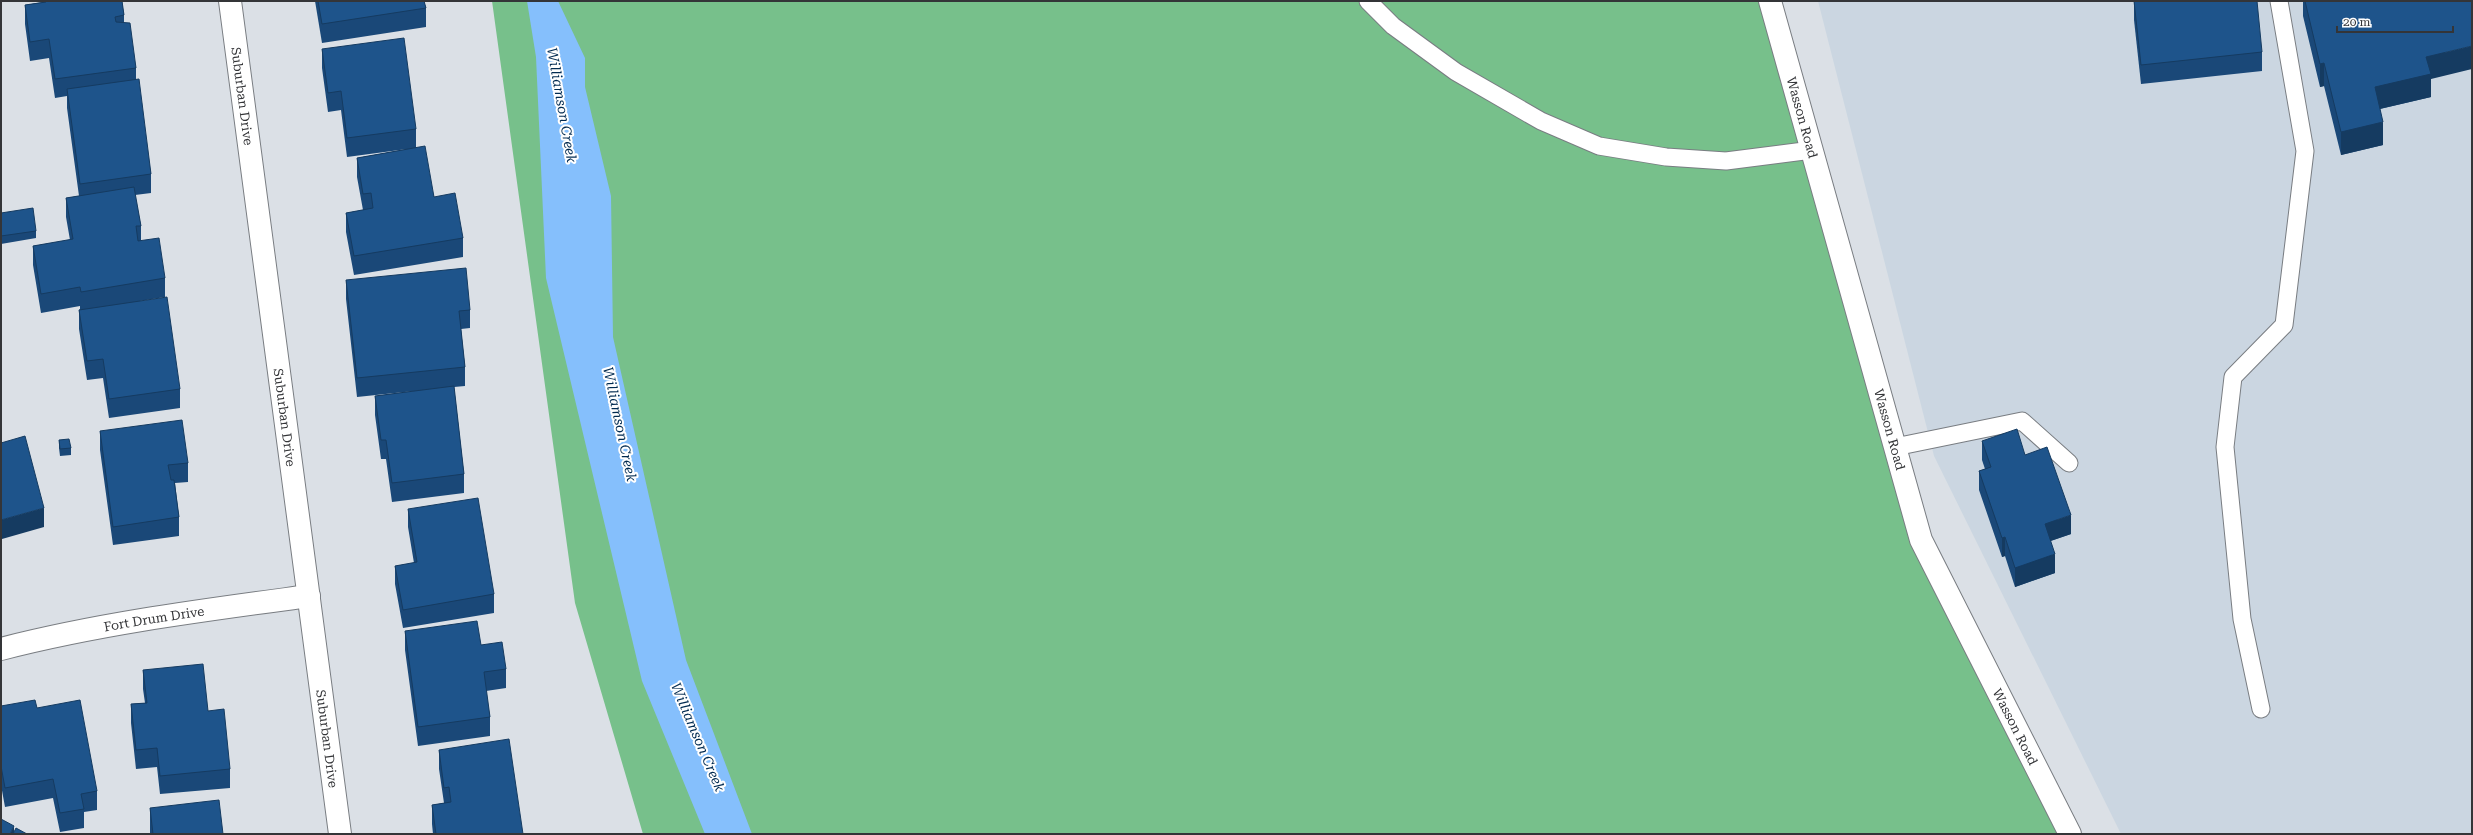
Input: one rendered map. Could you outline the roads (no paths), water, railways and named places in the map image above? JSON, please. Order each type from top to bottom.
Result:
[{"type":"street","name":"Suburban Drive","points":[[230,1],[340,834]]},
{"type":"street","name":"Wasson Road","points":[[1770,1],[1920,540],[2070,834]]},
{"type":"street","name":"Fort Drum Drive","points":[[1,649],[54,635],[120,623],[309,596]]},
{"type":"lane","points":[[1368,1],[1393,26],[1456,72],[1541,121],[1599,146],[1666,157],[1726,161],[1812,150]]},
{"type":"lane","points":[[2261,709],[2242,619],[2225,447],[2233,377],[2284,325],[2285,317],[2305,151],[2279,1]]},
{"type":"lane","points":[[1895,447],[2022,421],[2069,463]]},
{"type":"water","name":"Williamson Creek","points":[[527,1],[558,1],[585,58],[585,87],[611,196],[613,337],[686,660],[752,834],[705,834],[642,681],[546,278],[536,57]]}]
